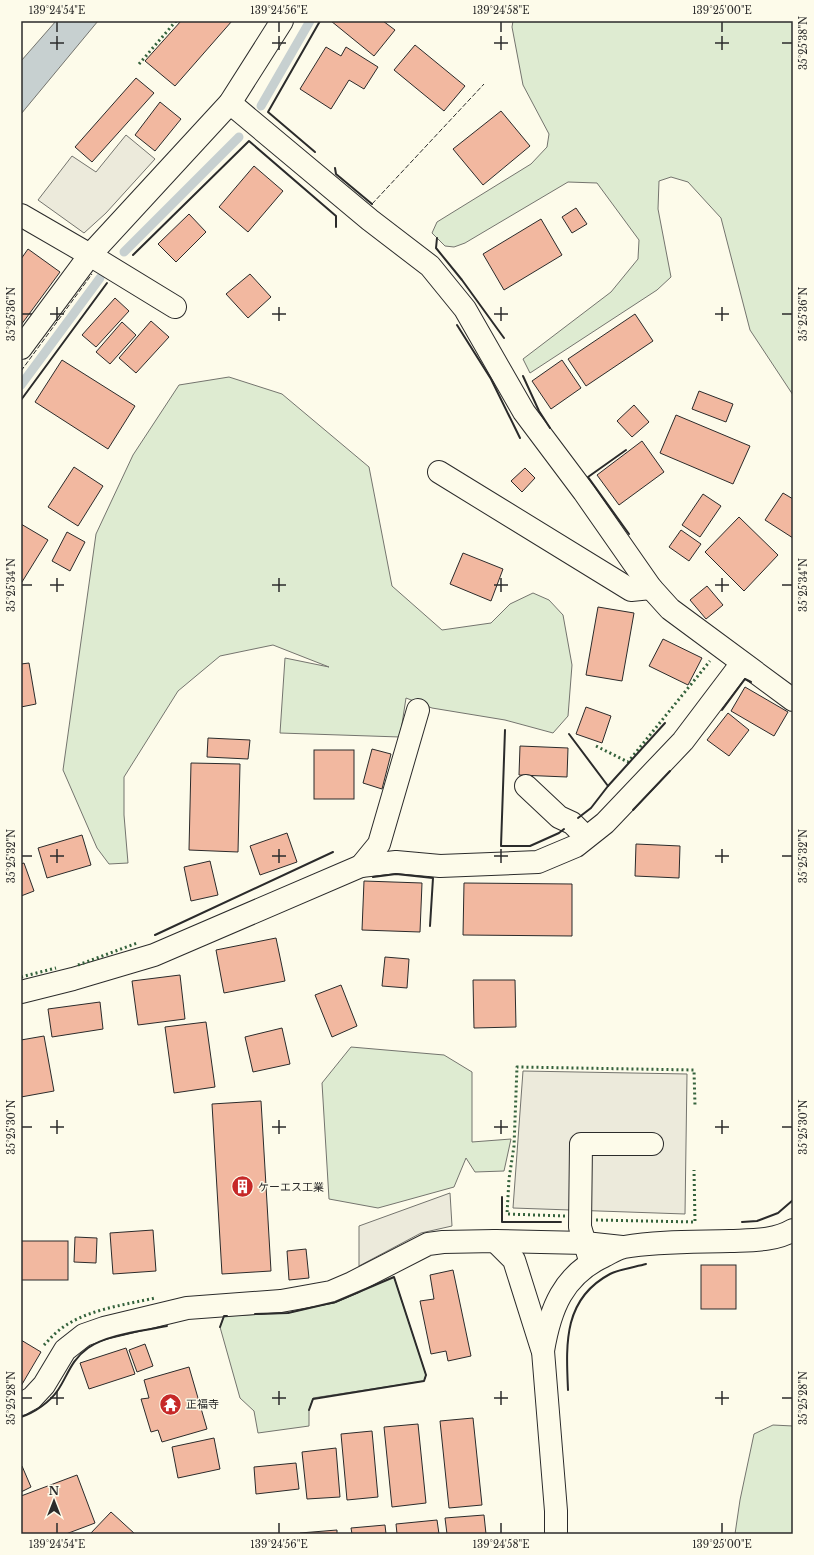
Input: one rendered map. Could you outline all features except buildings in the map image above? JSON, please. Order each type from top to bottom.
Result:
[{"type":"street","points":[[21,348],[90,255],[230,103],[282,21]]},
{"type":"street","points":[[230,103],[370,220],[430,266],[466,309],[524,412],[584,492],[652,588],[670,609],[793,700]]},
{"type":"street","points":[[21,215],[175,307]]},
{"type":"street","points":[[439,472],[631,590],[652,588]]},
{"type":"street","points":[[21,992],[73,979],[154,955],[360,866],[396,862],[440,866],[538,862],[576,846],[605,823],[683,741],[742,663]]},
{"type":"street","points":[[360,866],[379,844],[418,710]]},
{"type":"street","points":[[526,786],[559,817],[572,823],[586,837]]},
{"type":"street","points":[[588,1253],[580,1227],[581,1144],[652,1144]]},
{"type":"street","points":[[21,1404],[32,1398],[44,1385],[65,1350],[84,1335],[187,1308],[281,1302],[331,1292],[352,1283],[428,1244],[495,1240],[588,1253],[622,1247],[663,1243],[758,1240],[787,1234],[793,1230]]},
{"type":"street","points":[[495,1240],[514,1260],[542,1351],[556,1511],[556,1534]]},
{"type":"street","points":[[542,1351],[547,1327],[557,1302],[588,1253]]},
{"type":"green space","points":[[513,21],[793,21],[793,395],[750,330],[721,218],[688,182],[671,177],[659,181],[658,209],[671,277],[657,290],[530,373],[523,359],[611,292],[638,259],[639,240],[597,183],[568,182],[465,243],[454,247],[445,246],[432,233],[437,222],[531,164],[547,147],[549,134],[523,85],[512,27]]},
{"type":"green space","points":[[229,377],[282,394],[369,467],[392,586],[442,630],[491,623],[510,604],[533,593],[549,600],[563,615],[572,665],[568,716],[553,733],[505,720],[432,708],[406,698],[400,737],[280,733],[285,658],[329,667],[273,645],[220,656],[178,691],[124,777],[124,815],[128,863],[109,864],[97,848],[63,770],[96,534],[133,455],[179,385]]},
{"type":"green space","points":[[351,1047],[444,1055],[472,1072],[472,1142],[511,1139],[504,1171],[475,1172],[466,1158],[454,1187],[378,1208],[329,1199],[322,1083]]},
{"type":"green space","points":[[394,1277],[426,1375],[424,1381],[313,1398],[309,1410],[309,1426],[258,1433],[254,1411],[240,1398],[220,1327],[224,1316],[288,1313],[335,1302]]},
{"type":"green space","points":[[773,1425],[793,1426],[793,1534],[735,1534],[740,1500],[754,1434]]},
{"type":"shaded area","points":[[56,21],[98,21],[21,114],[21,61]]},
{"type":"shaded area","points":[[126,135],[155,159],[106,213],[84,233],[38,200],[72,156],[96,172]]},
{"type":"shaded area","points":[[523,1071],[687,1074],[685,1214],[513,1208]]},
{"type":"shaded area","points":[[450,1193],[452,1226],[421,1233],[359,1266],[359,1226]]},
{"type":"waterway","points":[[261,106],[310,21]]},
{"type":"waterway","points":[[124,252],[239,137]]},
{"type":"waterway","points":[[21,385],[100,278]]},
{"type":"hedge","points":[[139,64],[176,21]]},
{"type":"hedge","points":[[596,746],[628,762],[710,661]]},
{"type":"hedge","points":[[78,965],[137,943]]},
{"type":"hedge","points":[[21,977],[56,968]]},
{"type":"hedge","points":[[565,1216],[507,1214],[509,1179],[514,1146],[517,1067],[694,1070],[695,1106]]},
{"type":"hedge","points":[[596,1220],[695,1222],[694,1170]]},
{"type":"hedge","points":[[44,1345],[57,1332],[78,1318],[104,1309],[155,1298]]},
{"type":"fence","points":[[372,204],[484,84]]},
{"type":"fence","points":[[21,371],[92,274]]},
{"type":"wall","points":[[315,152],[268,112],[320,21]]},
{"type":"wall","points":[[133,255],[249,141],[336,216],[336,227]]},
{"type":"wall","points":[[335,168],[336,174],[372,204]]},
{"type":"wall","points":[[437,238],[436,248],[462,280],[504,338]]},
{"type":"wall","points":[[21,400],[107,283]]},
{"type":"wall","points":[[457,325],[491,379],[520,438]]},
{"type":"wall","points":[[523,376],[539,411],[550,428]]},
{"type":"wall","points":[[626,450],[588,477],[629,534]]},
{"type":"wall","points":[[722,710],[745,679],[751,682]]},
{"type":"wall","points":[[569,734],[608,786],[665,723]]},
{"type":"wall","points":[[505,730],[501,846],[530,846],[559,833],[564,829]]},
{"type":"wall","points":[[633,810],[670,771]]},
{"type":"wall","points":[[578,818],[591,808],[608,786]]},
{"type":"wall","points":[[155,935],[333,852]]},
{"type":"wall","points":[[373,877],[396,874],[433,878],[430,926]]},
{"type":"wall","points":[[502,1197],[502,1222],[561,1222]]},
{"type":"wall","points":[[742,1222],[757,1221],[778,1213],[793,1200]]},
{"type":"wall","points":[[568,1390],[568,1340],[571,1324],[583,1296],[595,1284],[610,1274],[623,1269],[646,1264]]},
{"type":"wall","points":[[255,1314],[288,1313],[335,1302],[394,1277],[426,1375],[424,1381],[313,1399],[309,1410]]},
{"type":"wall","points":[[220,1327],[224,1316],[227,1316]]},
{"type":"wall","points":[[21,1417],[36,1410],[51,1399],[82,1353],[96,1343],[115,1336],[167,1326]]},
{"type":"place","name":"ケーエス工業","points":[[242,1187]]},
{"type":"place","name":"正福寺","points":[[171,1404]]}]
